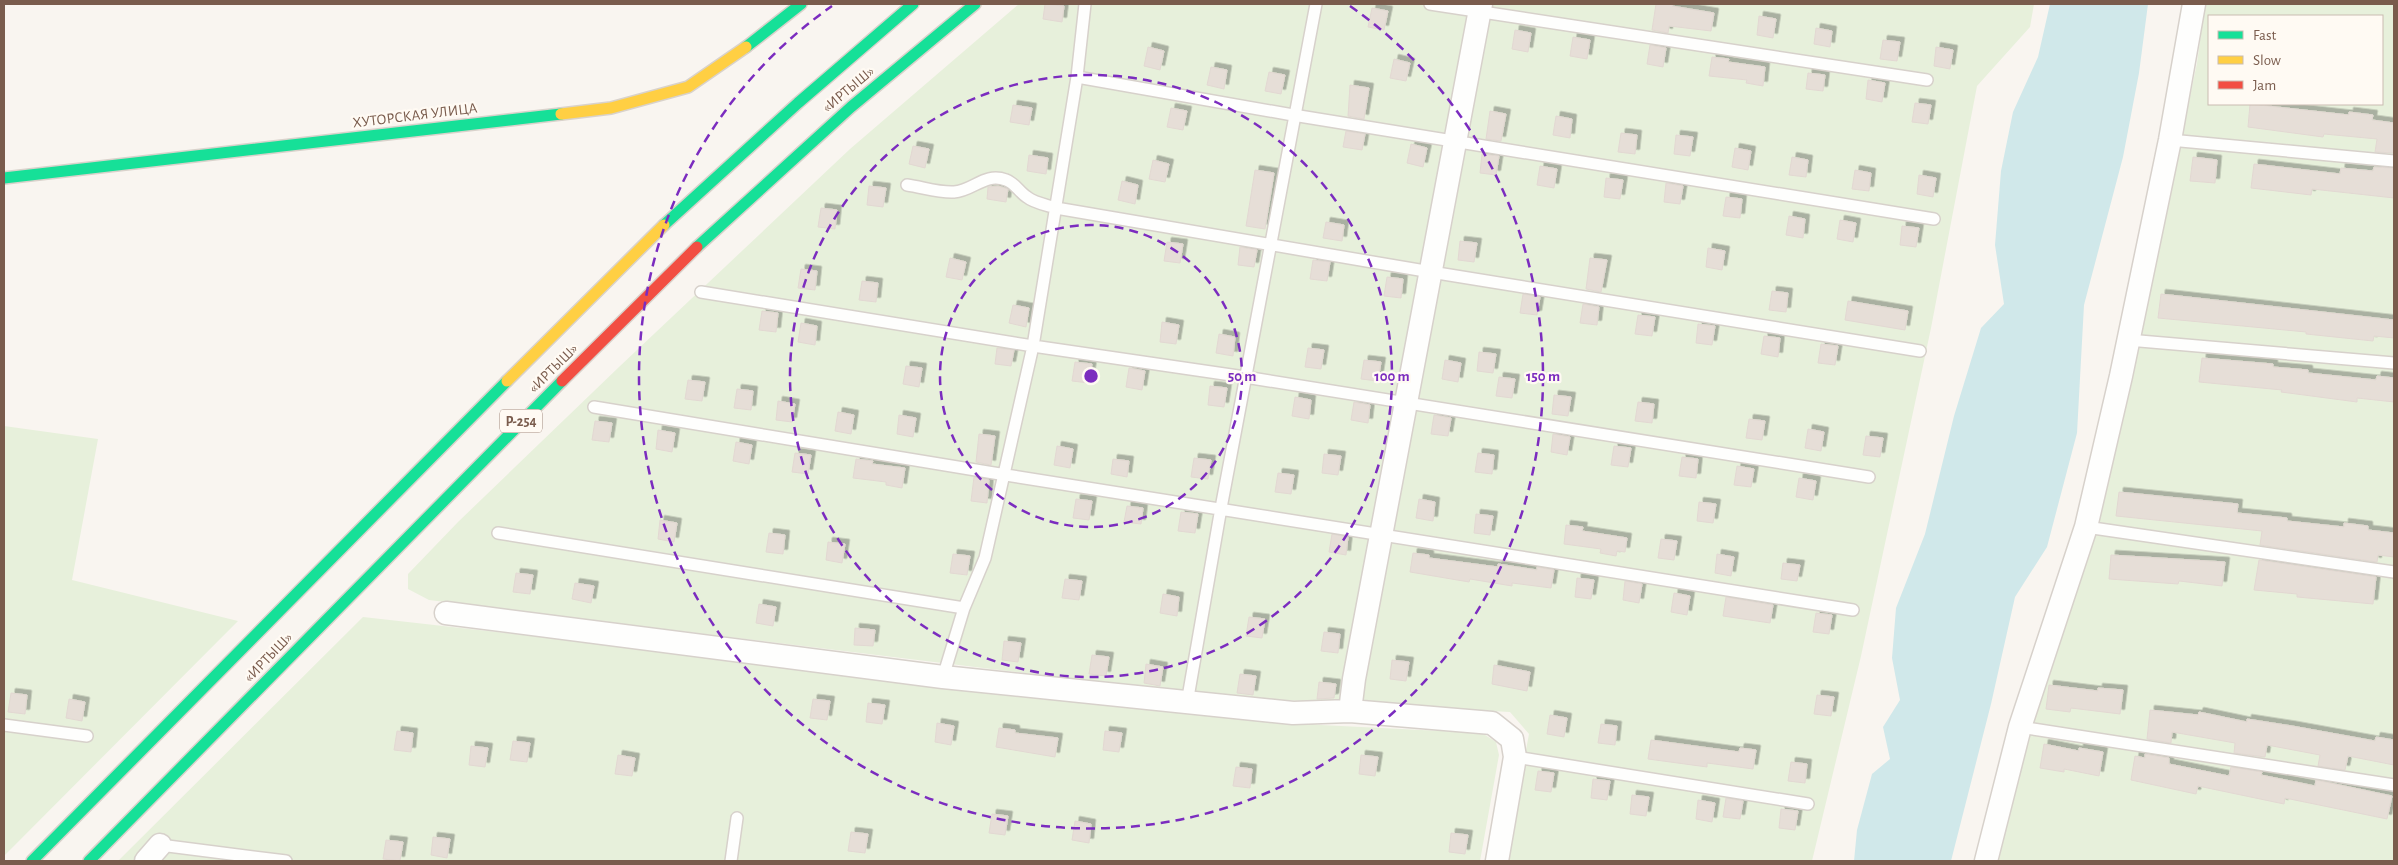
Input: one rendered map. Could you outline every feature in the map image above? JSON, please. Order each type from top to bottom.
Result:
[{"type":"main road","name":"ХУТОРСКАЯ УЛИЦА","points":[[4,178],[611,108],[688,87],[736,55],[801,4]]},
{"type":"main road","name":"«ИРТЫШ»","points":[[32,861],[533,354],[667,222],[798,103],[913,4]]},
{"type":"main road","name":"«ИРТЫШ»","points":[[88,861],[559,383],[700,244],[818,134],[924,43],[975,4]]},
{"type":"street","points":[[1986,861],[2020,727],[2086,527],[2170,140],[2194,4]]},
{"type":"street","points":[[1350,711],[1354,679],[1480,8]]},
{"type":"street","points":[[446,613],[943,677],[1293,713],[1350,711],[1492,723],[1512,739],[1515,757],[1497,861]]},
{"type":"lane","points":[[943,677],[964,608],[985,558],[1006,476],[1033,346],[1077,77],[1085,4]]},
{"type":"lane","points":[[1187,702],[1293,116],[1316,4]]},
{"type":"lane","points":[[1430,4],[1480,8],[1927,80]]},
{"type":"lane","points":[[1077,77],[1293,116],[1456,140],[1934,219]]},
{"type":"lane","points":[[2170,140],[2394,161]]},
{"type":"lane","points":[[908,185],[952,192],[962,190],[990,178],[1005,180],[1016,186],[1028,198],[1056,208],[1430,272],[1920,352]]},
{"type":"lane","points":[[701,292],[1869,477]]},
{"type":"lane","points":[[2128,340],[2394,363]]},
{"type":"lane","points":[[594,406],[1006,476],[1221,508],[1852,610]]},
{"type":"lane","points":[[2086,527],[2394,572]]},
{"type":"lane","points":[[498,533],[964,608]]},
{"type":"lane","points":[[4,725],[87,736]]},
{"type":"lane","points":[[2020,727],[2394,785]]},
{"type":"lane","points":[[1515,757],[1808,804]]},
{"type":"lane","points":[[731,861],[737,818]]},
{"type":"lane","points":[[153,853],[286,861]]},
{"type":"green space","points":[[1019,4],[2034,4],[2030,27],[1977,86],[1931,328],[1861,656],[1812,861],[1505,861],[1529,734],[1510,712],[1266,699],[1056,677],[429,600],[408,589],[408,574],[458,522],[619,367],[850,149]]},
{"type":"green space","points":[[2205,4],[2394,4],[2394,861],[1993,861],[2129,386],[2197,63]]},
{"type":"green space","points":[[4,426],[98,439],[72,580],[238,621],[4,856]]},
{"type":"green space","points":[[363,617],[1321,725],[1482,733],[1496,742],[1499,755],[1480,861],[118,861]]},
{"type":"water","points":[[2050,4],[2148,4],[2139,73],[2123,157],[2084,305],[2077,433],[2047,547],[2015,597],[1991,704],[1951,861],[1854,861],[1857,830],[1872,774],[1890,759],[1883,727],[1900,700],[1892,658],[1896,608],[1925,534],[1954,416],[1981,328],[2004,304],[1995,245],[2001,171],[2013,112],[2038,57]]},
{"type":"building","points":[[1045,4],[1064,6],[1062,22],[1043,19]]},
{"type":"building","points":[[1656,4],[1673,4],[1672,6],[1714,13],[1711,31],[1669,26],[1668,33],[1652,30]]},
{"type":"building","points":[[1372,8],[1388,11],[1384,30],[1368,27]]},
{"type":"building","points":[[1759,16],[1776,19],[1773,38],[1757,35]]},
{"type":"building","points":[[1816,28],[1832,31],[1830,47],[1814,44]]},
{"type":"building","points":[[1515,30],[1531,33],[1528,52],[1512,49]]},
{"type":"building","points":[[1573,37],[1590,40],[1587,59],[1570,56]]},
{"type":"building","points":[[1883,40],[1900,42],[1897,61],[1880,59]]},
{"type":"building","points":[[1650,45],[1666,48],[1663,67],[1647,64]]},
{"type":"building","points":[[1148,47],[1164,51],[1160,70],[1144,66]]},
{"type":"building","points":[[1936,47],[1953,50],[1950,69],[1934,66]]},
{"type":"building","points":[[1712,57],[1729,59],[1728,62],[1765,67],[1763,86],[1746,83],[1747,80],[1709,76]]},
{"type":"building","points":[[1394,59],[1410,63],[1406,81],[1390,78]]},
{"type":"building","points":[[1211,67],[1227,70],[1224,89],[1207,85]]},
{"type":"building","points":[[1269,72],[1285,75],[1281,94],[1265,91]]},
{"type":"building","points":[[1808,73],[1825,75],[1823,91],[1806,89]]},
{"type":"building","points":[[1868,80],[1885,83],[1882,102],[1866,99]]},
{"type":"building","points":[[1350,85],[1369,88],[1364,119],[1348,116]]},
{"type":"building","points":[[1915,103],[1931,105],[1928,124],[1912,122]]},
{"type":"building","points":[[1013,105],[1032,108],[1029,125],[1010,122]]},
{"type":"building","points":[[2250,105],[2349,115],[2349,112],[2373,115],[2372,120],[2394,123],[2394,153],[2375,152],[2377,139],[2324,134],[2323,137],[2248,127]]},
{"type":"building","points":[[1171,108],[1187,111],[1183,130],[1167,127]]},
{"type":"building","points":[[1490,111],[1506,114],[1501,141],[1486,139]]},
{"type":"building","points":[[1556,116],[1572,119],[1570,138],[1553,135]]},
{"type":"building","points":[[1346,131],[1365,134],[1362,150],[1343,147]]},
{"type":"building","points":[[1621,133],[1637,135],[1635,154],[1618,152]]},
{"type":"building","points":[[1676,135],[1693,137],[1690,156],[1674,154]]},
{"type":"building","points":[[1411,144],[1427,148],[1423,167],[1407,163]]},
{"type":"building","points":[[913,146],[929,149],[925,168],[909,164]]},
{"type":"building","points":[[1735,148],[1751,151],[1748,170],[1732,167]]},
{"type":"building","points":[[1482,154],[1499,156],[1496,175],[1480,173]]},
{"type":"building","points":[[1029,155],[1048,158],[1046,174],[1027,171]]},
{"type":"building","points":[[1792,157],[1808,160],[1806,177],[1789,175]]},
{"type":"building","points":[[2193,157],[2217,160],[2215,183],[2190,181]]},
{"type":"building","points":[[1153,160],[1169,164],[1165,182],[1149,179]]},
{"type":"building","points":[[2254,164],[2340,174],[2341,168],[2373,171],[2374,167],[2394,168],[2394,198],[2312,189],[2311,195],[2251,188]]},
{"type":"building","points":[[1540,166],[1557,169],[1554,188],[1537,185]]},
{"type":"building","points":[[1255,170],[1274,173],[1265,229],[1246,226]]},
{"type":"building","points":[[1855,170],[1871,173],[1869,191],[1852,189]]},
{"type":"building","points":[[1919,175],[1936,178],[1933,197],[1917,194]]},
{"type":"building","points":[[1606,178],[1623,180],[1620,199],[1604,197]]},
{"type":"building","points":[[1122,181],[1138,185],[1135,204],[1118,200]]},
{"type":"building","points":[[1666,183],[1683,186],[1680,204],[1664,202]]},
{"type":"building","points":[[869,186],[886,188],[883,207],[867,205]]},
{"type":"building","points":[[998,186],[1008,189],[1006,202],[987,199],[988,187]]},
{"type":"building","points":[[1726,197],[1742,199],[1740,218],[1723,216]]},
{"type":"building","points":[[821,208],[837,210],[835,229],[818,227]]},
{"type":"building","points":[[1789,216],[1805,219],[1803,238],[1786,235]]},
{"type":"building","points":[[1840,220],[1856,223],[1853,242],[1837,239]]},
{"type":"building","points":[[1326,222],[1344,225],[1342,241],[1323,238]]},
{"type":"building","points":[[1902,226],[1919,228],[1916,247],[1900,245]]},
{"type":"building","points":[[1460,241],[1477,243],[1474,262],[1458,260]]},
{"type":"building","points":[[1167,242],[1183,244],[1180,263],[1164,261]]},
{"type":"building","points":[[1240,247],[1257,250],[1254,267],[1238,265]]},
{"type":"building","points":[[1708,248],[1725,251],[1722,270],[1706,267]]},
{"type":"building","points":[[950,258],[966,262],[962,280],[946,277]]},
{"type":"building","points":[[1590,258],[1607,260],[1601,292],[1586,289]]},
{"type":"building","points":[[1313,260],[1330,262],[1327,281],[1310,279]]},
{"type":"building","points":[[801,269],[817,271],[815,290],[798,288]]},
{"type":"building","points":[[1387,277],[1403,279],[1401,298],[1384,296]]},
{"type":"building","points":[[862,281],[878,283],[876,302],[859,300]]},
{"type":"building","points":[[1772,291],[1788,293],[1786,312],[1769,310]]},
{"type":"building","points":[[1523,294],[1540,297],[1537,315],[1520,313]]},
{"type":"building","points":[[2161,294],[2394,320],[2394,338],[2374,336],[2373,341],[2306,334],[2306,332],[2158,318]]},
{"type":"building","points":[[1848,301],[1908,311],[1905,330],[1845,320]]},
{"type":"building","points":[[1583,304],[1599,307],[1597,325],[1580,323]]},
{"type":"building","points":[[1013,305],[1029,308],[1026,327],[1009,323]]},
{"type":"building","points":[[762,311],[778,313],[776,332],[759,330]]},
{"type":"building","points":[[1638,315],[1655,317],[1652,336],[1635,334]]},
{"type":"building","points":[[1162,322],[1179,325],[1176,344],[1160,342]]},
{"type":"building","points":[[801,323],[817,326],[815,345],[798,342]]},
{"type":"building","points":[[1698,324],[1715,326],[1712,345],[1696,343]]},
{"type":"building","points":[[1219,334],[1235,337],[1233,356],[1216,353]]},
{"type":"building","points":[[1764,336],[1780,338],[1778,357],[1761,354]]},
{"type":"building","points":[[1821,344],[1838,346],[1835,365],[1818,363]]},
{"type":"building","points":[[997,348],[1014,350],[1011,366],[995,364]]},
{"type":"building","points":[[1308,348],[1324,350],[1321,369],[1305,367]]},
{"type":"building","points":[[1479,352],[1496,354],[1493,373],[1477,371]]},
{"type":"building","points":[[2202,358],[2273,364],[2273,367],[2308,370],[2308,373],[2376,380],[2377,376],[2394,378],[2394,402],[2357,398],[2357,402],[2281,392],[2282,390],[2199,382]]},
{"type":"building","points":[[1364,360],[1381,362],[1378,381],[1361,379]]},
{"type":"building","points":[[1445,360],[1461,363],[1458,382],[1442,379]]},
{"type":"building","points":[[1075,362],[1092,364],[1089,383],[1072,381]]},
{"type":"building","points":[[906,366],[922,368],[919,387],[903,384]]},
{"type":"building","points":[[1129,368],[1145,371],[1142,390],[1126,387]]},
{"type":"building","points":[[1499,377],[1515,379],[1512,398],[1496,396]]},
{"type":"building","points":[[688,380],[705,382],[702,401],[685,399]]},
{"type":"building","points":[[1210,386],[1227,388],[1224,407],[1208,405]]},
{"type":"building","points":[[737,389],[753,391],[751,410],[734,408]]},
{"type":"building","points":[[1554,395],[1571,397],[1568,416],[1552,414]]},
{"type":"building","points":[[1295,397],[1311,400],[1309,419],[1292,416]]},
{"type":"building","points":[[778,401],[795,404],[792,422],[776,420]]},
{"type":"building","points":[[1354,402],[1370,405],[1368,423],[1351,420]]},
{"type":"building","points":[[1638,402],[1654,404],[1652,423],[1635,421]]},
{"type":"building","points":[[838,412],[854,415],[851,434],[835,431]]},
{"type":"building","points":[[899,415],[916,418],[913,437],[897,434]]},
{"type":"building","points":[[1434,415],[1451,418],[1448,436],[1431,434]]},
{"type":"building","points":[[1749,419],[1765,421],[1762,440],[1746,438]]},
{"type":"building","points":[[595,421],[612,423],[609,442],[592,440]]},
{"type":"building","points":[[1808,429],[1824,432],[1821,451],[1805,448]]},
{"type":"building","points":[[658,430],[675,433],[672,452],[656,449]]},
{"type":"building","points":[[979,434],[995,436],[991,465],[976,462]]},
{"type":"building","points":[[1553,434],[1570,437],[1567,455],[1551,452]]},
{"type":"building","points":[[1866,436],[1883,438],[1880,457],[1863,455]]},
{"type":"building","points":[[736,442],[752,445],[749,464],[733,461]]},
{"type":"building","points":[[1057,446],[1073,449],[1070,468],[1054,465]]},
{"type":"building","points":[[1614,446],[1631,448],[1628,467],[1611,465]]},
{"type":"building","points":[[795,453],[811,455],[808,474],[792,472]]},
{"type":"building","points":[[1478,453],[1494,455],[1492,474],[1475,472]]},
{"type":"building","points":[[1324,454],[1341,456],[1338,475],[1322,473]]},
{"type":"building","points":[[1682,457],[1698,459],[1696,478],[1679,476]]},
{"type":"building","points":[[1194,458],[1211,460],[1208,479],[1191,477]]},
{"type":"building","points":[[856,459],[873,461],[872,464],[905,468],[902,488],[886,485],[886,482],[853,478]]},
{"type":"building","points":[[1113,459],[1129,461],[1127,477],[1111,474]]},
{"type":"building","points":[[1737,466],[1754,469],[1751,487],[1734,485]]},
{"type":"building","points":[[1278,473],[1294,475],[1291,494],[1275,492]]},
{"type":"building","points":[[974,477],[989,480],[987,503],[971,501]]},
{"type":"building","points":[[1799,478],[1816,481],[1813,500],[1796,497]]},
{"type":"building","points":[[2119,492],[2238,504],[2237,513],[2287,518],[2287,521],[2344,527],[2344,523],[2368,526],[2368,530],[2394,533],[2394,557],[2378,555],[2377,562],[2260,545],[2262,531],[2116,516]]},
{"type":"building","points":[[1076,499],[1092,501],[1089,520],[1073,518]]},
{"type":"building","points":[[1419,499],[1435,502],[1433,521],[1416,518]]},
{"type":"building","points":[[1699,502],[1716,504],[1713,523],[1697,521]]},
{"type":"building","points":[[1127,506],[1143,508],[1141,524],[1124,522]]},
{"type":"building","points":[[1181,512],[1198,514],[1195,533],[1178,531]]},
{"type":"building","points":[[1476,514],[1493,516],[1490,535],[1474,533]]},
{"type":"building","points":[[660,520],[677,523],[674,542],[658,539]]},
{"type":"building","points":[[1566,525],[1583,527],[1582,531],[1627,538],[1625,552],[1617,551],[1616,556],[1600,553],[1601,549],[1564,544]]},
{"type":"building","points":[[769,533],[785,535],[783,554],[766,552]]},
{"type":"building","points":[[1332,534],[1348,537],[1346,555],[1329,552]]},
{"type":"building","points":[[1661,539],[1677,541],[1674,560],[1658,558]]},
{"type":"building","points":[[828,542],[845,544],[842,563],[826,560]]},
{"type":"building","points":[[1413,553],[1429,555],[1429,558],[1498,567],[1498,564],[1537,570],[1537,567],[1554,570],[1551,588],[1512,583],[1512,586],[1470,579],[1469,582],[1410,572]]},
{"type":"building","points":[[953,554],[970,556],[967,575],[950,573]]},
{"type":"building","points":[[1717,554],[1734,557],[1731,576],[1715,573]]},
{"type":"building","points":[[2111,555],[2225,562],[2222,586],[2179,581],[2178,584],[2109,579]]},
{"type":"building","points":[[2259,560],[2376,577],[2373,604],[2297,597],[2297,594],[2254,590]]},
{"type":"building","points":[[1783,563],[1800,565],[1797,581],[1781,579]]},
{"type":"building","points":[[516,573],[533,575],[530,594],[513,592]]},
{"type":"building","points":[[1577,578],[1594,580],[1591,599],[1575,597]]},
{"type":"building","points":[[1065,579],[1082,581],[1079,600],[1062,598]]},
{"type":"building","points":[[1625,581],[1642,584],[1639,603],[1623,600]]},
{"type":"building","points":[[575,583],[594,586],[591,603],[572,599]]},
{"type":"building","points":[[1674,593],[1690,596],[1687,615],[1671,612]]},
{"type":"building","points":[[1163,594],[1179,597],[1177,616],[1160,613]]},
{"type":"building","points":[[1726,597],[1773,605],[1770,623],[1723,616]]},
{"type":"building","points":[[759,604],[776,607],[773,626],[756,623]]},
{"type":"building","points":[[1816,613],[1832,615],[1829,634],[1813,632]]},
{"type":"building","points":[[1249,617],[1265,619],[1262,638],[1246,636]]},
{"type":"building","points":[[855,628],[875,630],[873,646],[854,645]]},
{"type":"building","points":[[1324,632],[1340,634],[1338,653],[1321,651]]},
{"type":"building","points":[[1004,641],[1021,643],[1018,662],[1002,660]]},
{"type":"building","points":[[1092,655],[1109,657],[1106,676],[1089,674]]},
{"type":"building","points":[[1392,660],[1409,662],[1406,681],[1390,679]]},
{"type":"building","points":[[1146,664],[1163,667],[1160,686],[1144,683]]},
{"type":"building","points":[[1494,665],[1530,672],[1527,691],[1492,684]]},
{"type":"building","points":[[1240,674],[1256,676],[1253,695],[1237,693]]},
{"type":"building","points":[[1319,682],[1336,684],[1334,698],[1317,699]]},
{"type":"building","points":[[2049,685],[2098,691],[2098,688],[2123,690],[2120,714],[2071,708],[2070,712],[2046,709]]},
{"type":"building","points":[[11,693],[27,695],[25,714],[8,712]]},
{"type":"building","points":[[1817,695],[1834,697],[1831,716],[1814,714]]},
{"type":"building","points":[[69,699],[85,702],[82,721],[66,718]]},
{"type":"building","points":[[813,699],[830,701],[827,720],[810,718]]},
{"type":"building","points":[[868,703],[885,705],[882,724],[866,722]]},
{"type":"building","points":[[2150,710],[2198,715],[2199,712],[2247,722],[2247,719],[2375,741],[2376,737],[2394,740],[2394,765],[2348,756],[2345,770],[2318,766],[2320,755],[2267,745],[2265,757],[2234,753],[2235,743],[2172,732],[2171,743],[2147,739]]},
{"type":"building","points":[[1550,715],[1567,718],[1564,737],[1547,734]]},
{"type":"building","points":[[937,723],[954,726],[951,745],[935,742]]},
{"type":"building","points":[[1601,724],[1617,726],[1615,745],[1598,743]]},
{"type":"building","points":[[999,728],[1015,730],[1015,733],[1058,738],[1055,757],[996,747]]},
{"type":"building","points":[[397,731],[413,733],[411,752],[394,750]]},
{"type":"building","points":[[1105,731],[1122,733],[1119,752],[1103,750]]},
{"type":"building","points":[[1651,740],[1739,752],[1740,748],[1756,750],[1753,769],[1707,763],[1707,767],[1648,759]]},
{"type":"building","points":[[513,741],[530,743],[527,762],[510,760]]},
{"type":"building","points":[[2044,744],[2079,751],[2079,748],[2103,752],[2099,776],[2064,769],[2064,772],[2040,768]]},
{"type":"building","points":[[471,746],[488,748],[485,767],[469,765]]},
{"type":"building","points":[[2145,754],[2169,758],[2169,764],[2229,776],[2231,767],[2262,772],[2261,775],[2315,786],[2316,780],[2392,796],[2387,819],[2285,798],[2284,804],[2198,786],[2196,794],[2131,780],[2135,756],[2145,758]]},
{"type":"building","points":[[618,755],[635,758],[632,776],[615,774]]},
{"type":"building","points":[[1361,755],[1378,757],[1375,776],[1359,774]]},
{"type":"building","points":[[1791,762],[1807,764],[1805,783],[1788,781]]},
{"type":"building","points":[[1236,767],[1252,769],[1250,788],[1233,786]]},
{"type":"building","points":[[1538,771],[1554,773],[1551,792],[1535,790]]},
{"type":"building","points":[[1593,779],[1610,781],[1607,800],[1591,798]]},
{"type":"building","points":[[1632,795],[1649,797],[1646,816],[1630,814]]},
{"type":"building","points":[[1726,798],[1743,801],[1740,819],[1723,817]]},
{"type":"building","points":[[1698,800],[1715,803],[1712,822],[1696,819]]},
{"type":"building","points":[[1781,809],[1798,811],[1795,830],[1779,828]]},
{"type":"building","points":[[992,814],[1008,816],[1005,835],[989,833]]},
{"type":"building","points":[[1075,821],[1091,824],[1089,843],[1072,840]]},
{"type":"building","points":[[851,832],[868,834],[865,853],[848,851]]},
{"type":"building","points":[[1451,833],[1468,835],[1465,854],[1449,852]]},
{"type":"building","points":[[433,837],[450,839],[447,858],[431,855]]},
{"type":"building","points":[[386,840],[403,842],[400,861],[383,859]]},
{"type":"traffic: fast","points":[[746,47],[801,4]]},
{"type":"traffic: fast","points":[[664,225],[798,103],[913,4]]},
{"type":"traffic: fast","points":[[697,247],[851,107],[975,4]]},
{"type":"traffic: fast","points":[[4,178],[561,114]]},
{"type":"traffic: fast","points":[[32,861],[507,381]]},
{"type":"traffic: fast","points":[[89,861],[562,381]]},
{"type":"traffic: slow","points":[[561,114],[611,108],[688,87],[746,47]]},
{"type":"traffic: slow","points":[[507,381],[664,225]]},
{"type":"traffic: jam","points":[[562,381],[697,247]]}]
